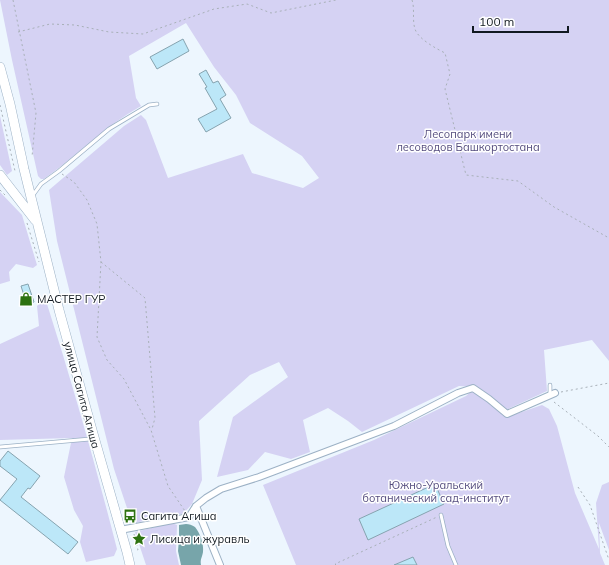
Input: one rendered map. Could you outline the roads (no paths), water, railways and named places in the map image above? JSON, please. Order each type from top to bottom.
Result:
[{"type":"main road","name":"улица Сагита Агиша","points":[[0,67],[63,325],[130,565]]},
{"type":"main road","name":"улица Сагита Агиша","points":[[0,175],[38,224]]},
{"type":"street","points":[[120,530],[189,517],[196,506],[221,489],[259,477],[394,426],[458,393],[473,388],[490,399],[507,414],[553,394]]},
{"type":"street","points":[[196,506],[220,565]]},
{"type":"lane","points":[[31,198],[41,184],[110,129],[148,104],[157,104]]},
{"type":"lane","points":[[550,385],[553,394]]},
{"type":"lane","points":[[0,446],[90,439]]},
{"type":"lane","points":[[441,515],[448,546],[456,565]]},
{"type":"place","name":"МАСТЕР ГУР","points":[[26,299]]},
{"type":"place","name":"Сагита Агиша","points":[[130,516]]},
{"type":"place","name":"Лисица и журавль","points":[[139,539]]},
{"type":"park label","name":"Лесопарк имени лесоводов Башкортостана","points":[[468,140]]},
{"type":"park label","name":"Южно-Уральский ботанический сад-институт","points":[[436,491]]}]
